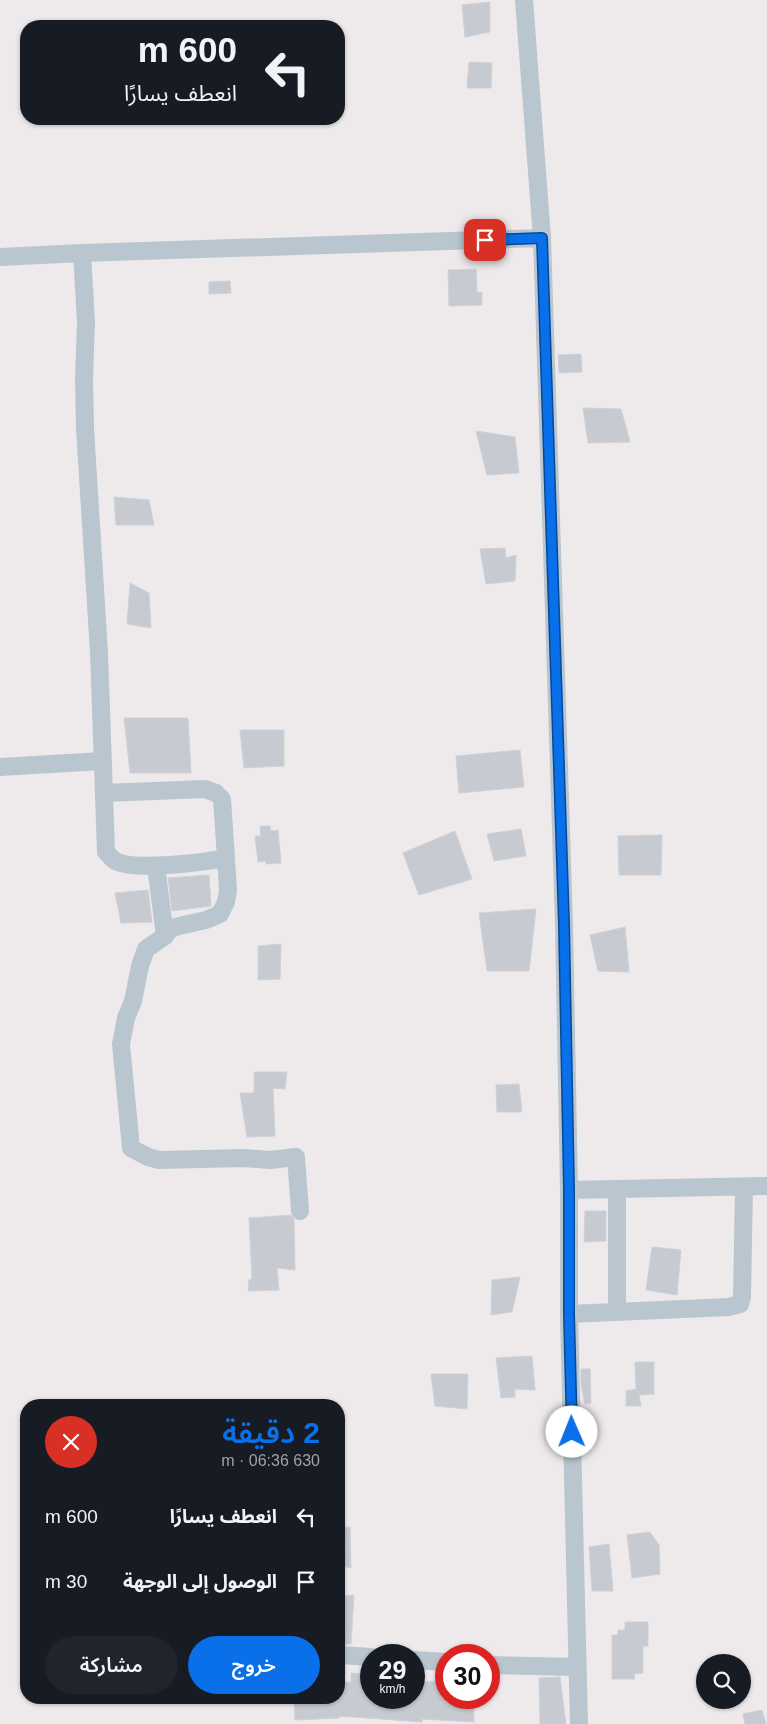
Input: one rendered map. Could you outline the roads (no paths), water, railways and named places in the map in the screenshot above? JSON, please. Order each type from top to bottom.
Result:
[{"type":"street","points":[[524,0],[542,238],[563,914],[569,1190],[569,1314],[579,1724]]},
{"type":"street","points":[[0,258],[82,253],[542,238]]},
{"type":"street","points":[[82,253],[86,322],[85,429],[98,643],[106,852],[114,861],[156,866],[226,858]]},
{"type":"street","points":[[0,767],[102,761]]},
{"type":"street","points":[[104,792],[205,789],[216,793],[222,800],[228,891],[226,902],[220,914],[206,920],[170,929],[165,936],[146,949],[140,966],[133,1001],[126,1018],[121,1044],[131,1148],[148,1157],[159,1160],[244,1158],[270,1160],[296,1156],[300,1211]]},
{"type":"street","points":[[156,866],[165,936]]},
{"type":"street","points":[[569,1314],[729,1307],[740,1304],[742,1298],[744,1186]]},
{"type":"street","points":[[569,1190],[767,1186]]},
{"type":"street","points":[[617,1190],[617,1311]]},
{"type":"street","points":[[345,1656],[360,1657]]},
{"type":"street","points":[[500,1665],[578,1667]]}]
